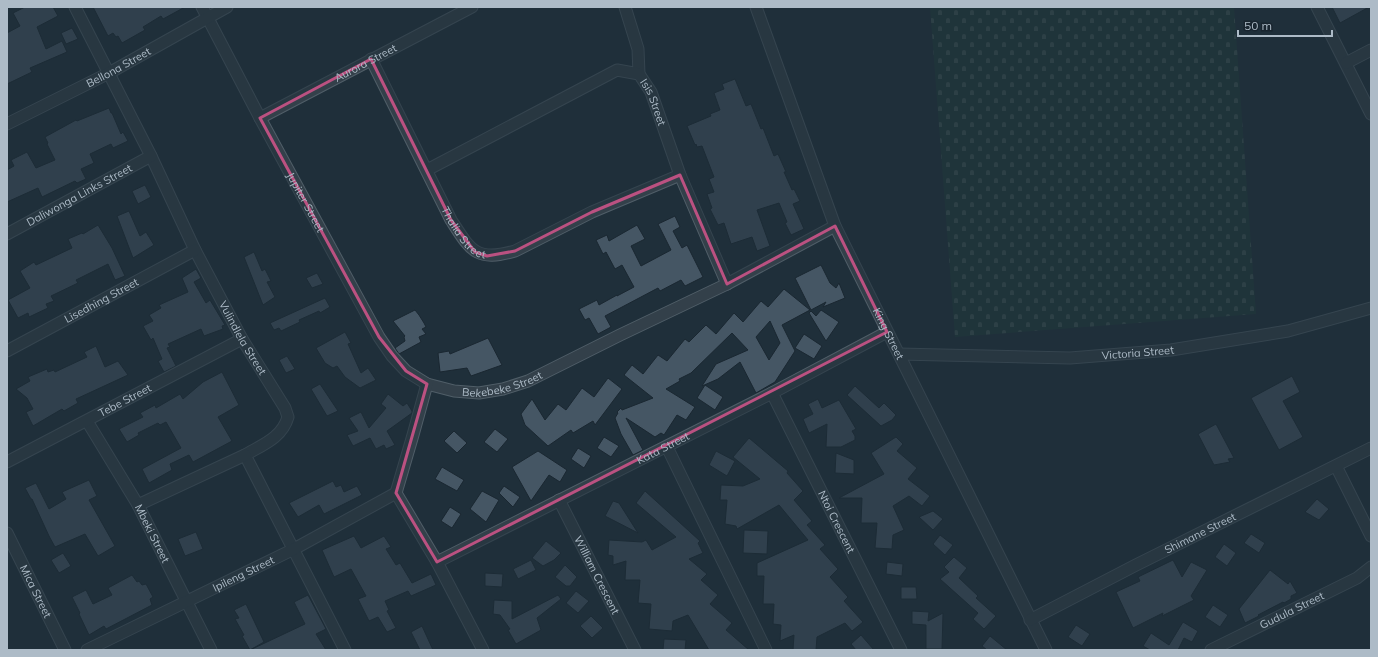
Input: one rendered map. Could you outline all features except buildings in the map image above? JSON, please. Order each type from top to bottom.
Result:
[{"type":"street","name":"Vulindlela Street","points":[[75,7],[151,156],[195,250],[242,339],[285,408],[288,417],[282,430],[274,438],[245,455]]},
{"type":"street","name":"Jupiter Street","points":[[202,7],[260,118],[379,337],[392,356],[406,371],[427,384]]},
{"type":"street","name":"Bellona Street","points":[[7,124],[110,73],[227,7]]},
{"type":"street","name":"Aurora Street","points":[[260,118],[472,7]]},
{"type":"street","points":[[625,7],[638,49],[638,74]]},
{"type":"street","name":"King Street","points":[[756,7],[835,226],[1046,650]]},
{"type":"street","points":[[1317,7],[1371,114]]},
{"type":"street","points":[[1346,63],[1371,50]]},
{"type":"street","name":"Thalia Street","points":[[371,59],[451,220],[464,240],[475,252],[488,256],[502,255],[515,251],[592,212],[680,175]]},
{"type":"street","name":"Isis Street","points":[[427,170],[617,70],[638,74],[651,92],[680,175],[727,284]]},
{"type":"street","name":"Daliwonga Links Street","points":[[7,234],[151,156]]},
{"type":"street","name":"Bekebeke Street","points":[[427,384],[454,391],[478,393],[503,389],[528,381],[727,284],[835,226]]},
{"type":"street","name":"Lisedhing Street","points":[[7,351],[195,250]]},
{"type":"street","name":"Victoria Street","points":[[899,354],[1070,358],[1171,350],[1288,331],[1371,308]]},
{"type":"street","name":"Kata Street","points":[[437,562],[667,447],[887,332]]},
{"type":"street","name":"Tebe Street","points":[[7,462],[242,339]]},
{"type":"street","points":[[427,384],[396,493],[437,562],[483,650]]},
{"type":"street","name":"Ntoi Crescent","points":[[772,393],[901,650]]},
{"type":"street","name":"Mbeki Street","points":[[86,421],[138,505],[211,650]]},
{"type":"street","points":[[667,447],[766,650]]},
{"type":"street","name":"Shimane Street","points":[[1030,620],[1136,565],[1371,448]]},
{"type":"street","points":[[138,505],[245,455],[345,650]]},
{"type":"street","points":[[1336,466],[1371,536]]},
{"type":"street","name":"Ipileng Street","points":[[87,650],[294,549],[396,493]]},
{"type":"street","name":"William Crescent","points":[[559,500],[635,650]]},
{"type":"street","name":"Mica Street","points":[[7,533],[65,650]]},
{"type":"street","name":"Gudula Street","points":[[1211,650],[1357,578],[1371,567]]},
{"type":"highlighted area","points":[[371,59],[451,220],[475,252],[487,256],[515,251],[592,212],[680,175],[727,284],[835,226],[887,332],[437,562],[396,493],[427,384],[406,371],[379,337],[260,118]]},
{"type":"green space","points":[[930,7],[1234,7],[1256,314],[955,337]]}]
